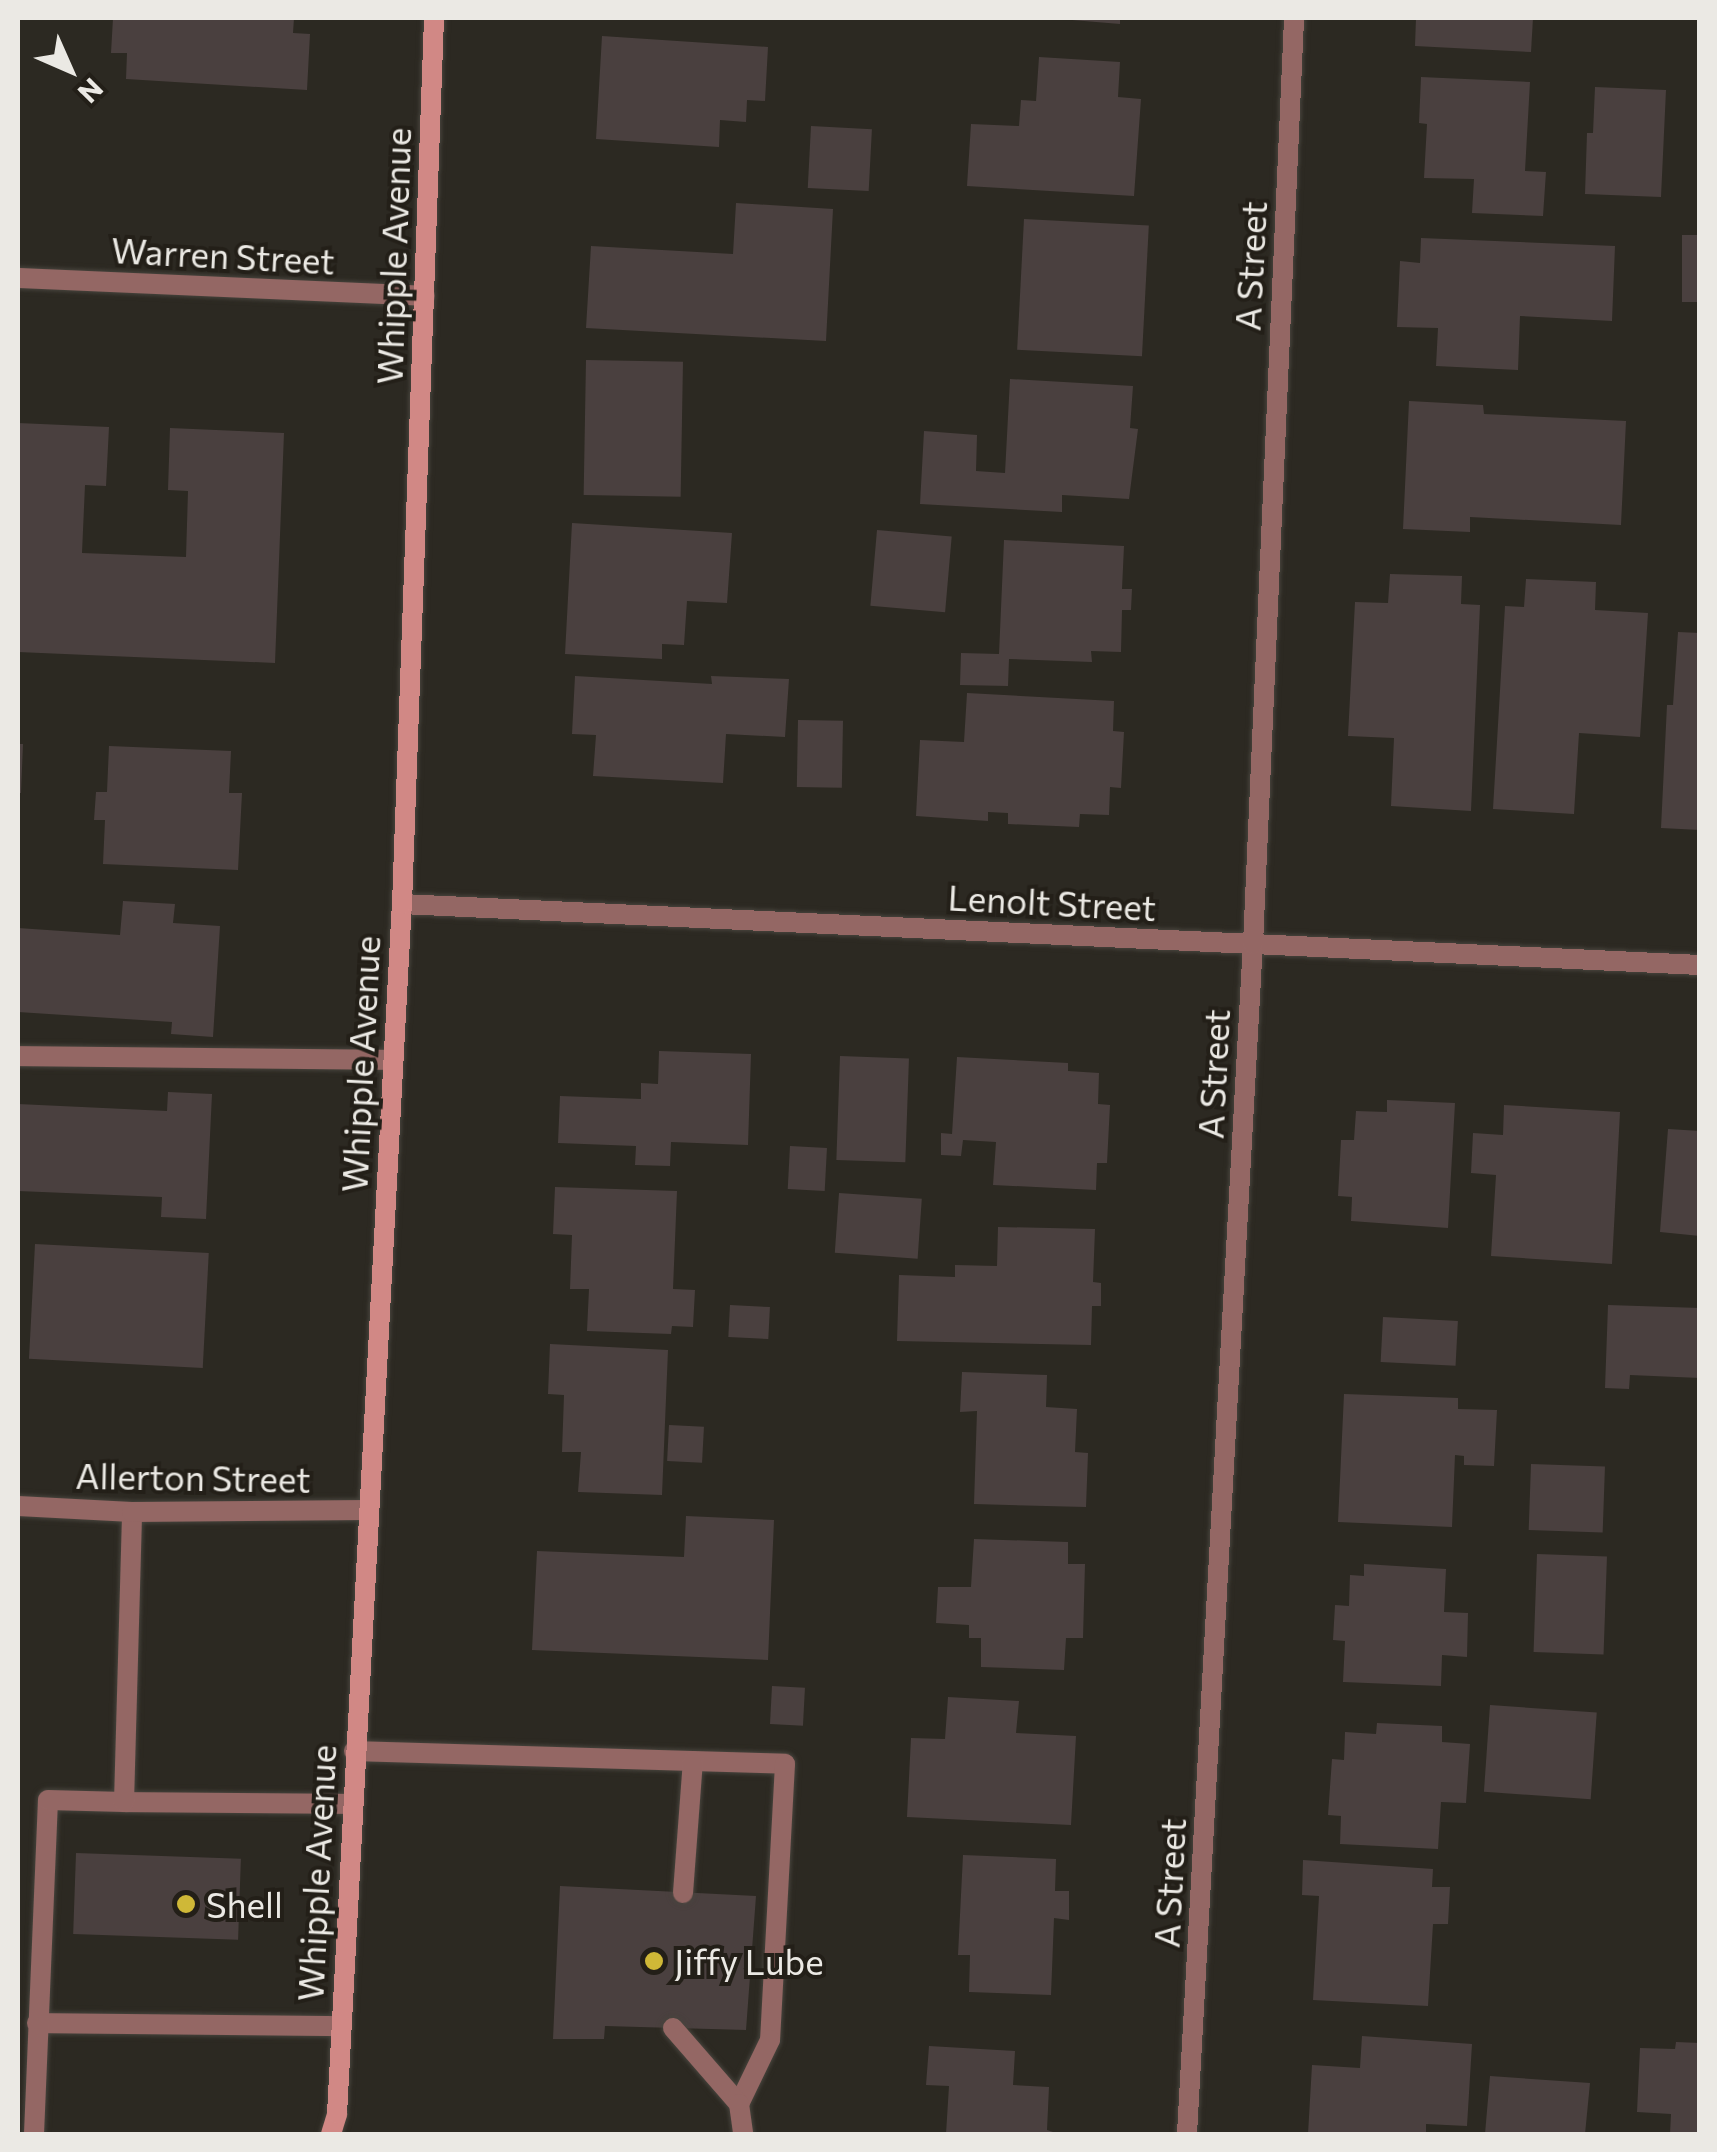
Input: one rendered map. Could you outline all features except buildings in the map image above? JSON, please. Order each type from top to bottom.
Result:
[{"type":"main road","name":"Whipple Avenue","points":[[346,2134],[334,2124],[402,904],[434,18]]},
{"type":"street","name":"A Street","points":[[1188,2134],[1252,944],[1294,18]]},
{"type":"street","name":"Warren Street","points":[[18,278],[425,296]]},
{"type":"street","name":"Lenolt Street","points":[[402,904],[1700,966]]},
{"type":"street","points":[[18,1056],[393,1060]]},
{"type":"street","name":"Allerton Street","points":[[18,1506],[132,1512],[368,1510]]},
{"type":"street","points":[[124,1802],[132,1512]]},
{"type":"street","points":[[354,1752],[785,1764],[770,2040],[740,2104],[743,2134]]},
{"type":"street","points":[[683,1893],[694,1761]]},
{"type":"street","points":[[34,2134],[48,1800],[352,1804]]},
{"type":"street","points":[[37,2023],[341,2026]]},
{"type":"street","points":[[673,2028],[740,2104]]},
{"type":"place","name":"Shell","points":[[186,1904]]},
{"type":"place","name":"Jiffy Lube","points":[[654,1961]]}]
